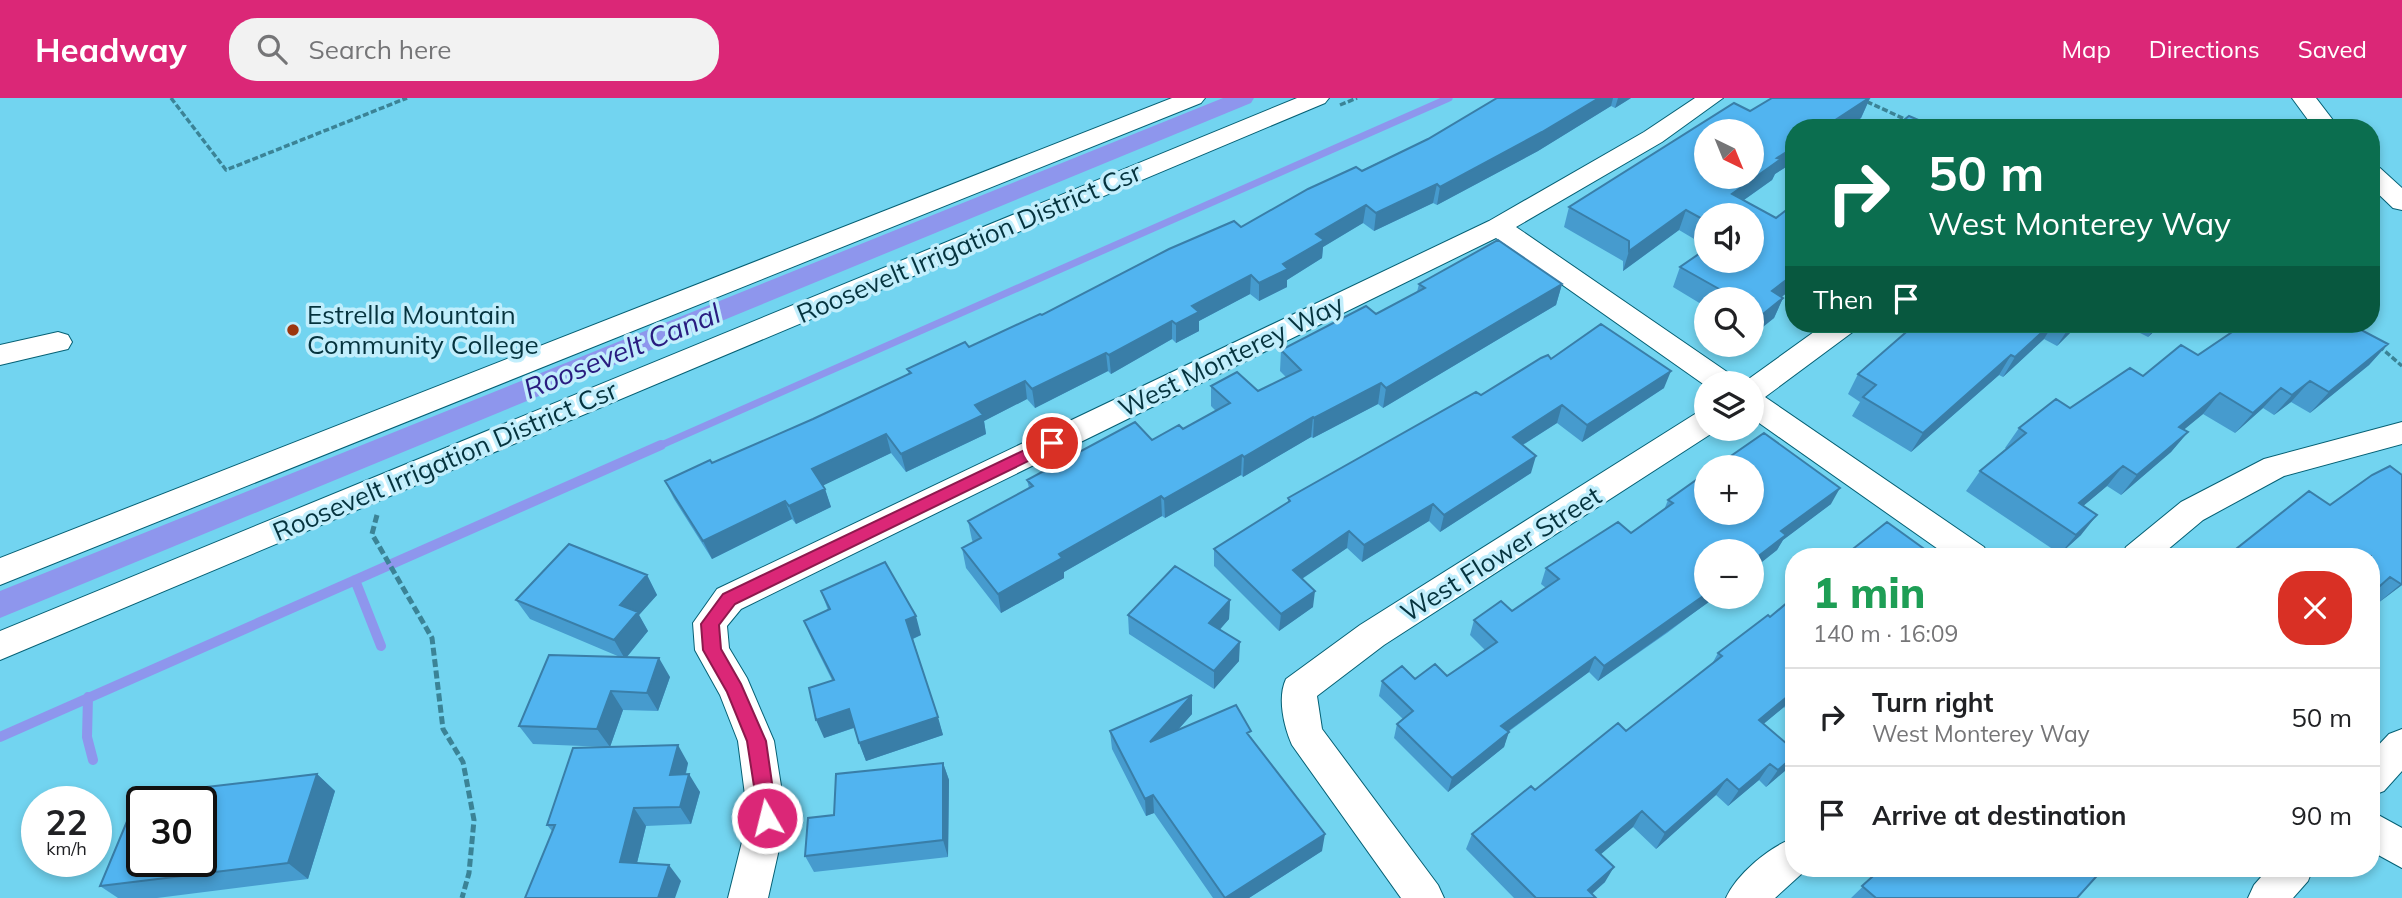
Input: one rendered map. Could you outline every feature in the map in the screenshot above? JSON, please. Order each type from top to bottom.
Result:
[{"type":"street","name":"Roosevelt Irrigation District Csr","points":[[0,572],[1193,98]]},
{"type":"street","name":"West Monterey Way","points":[[748,898],[767,818],[756,741],[735,689],[712,650],[710,624],[729,599],[1499,227],[1653,137],[1712,98]]},
{"type":"street","points":[[2304,98],[2320,119]]},
{"type":"street","name":"Roosevelt Irrigation District Csr","points":[[0,646],[1328,102]]},
{"type":"street","points":[[2380,181],[2402,202]]},
{"type":"street","points":[[1499,227],[1706,371]]},
{"type":"street","points":[[1764,383],[1832,333]]},
{"type":"street","points":[[0,355],[58,342]]},
{"type":"street","points":[[1764,411],[1960,548]]},
{"type":"street","name":"West Flower Street","points":[[1424,898],[1305,734],[1298,690],[1372,635],[1694,430]]},
{"type":"street","points":[[2148,548],[2192,511],[2275,467],[2402,433]]},
{"type":"street","points":[[2380,769],[2402,745]]},
{"type":"street","points":[[2380,835],[2402,850]]},
{"type":"street","points":[[1746,898],[1785,864]]},
{"type":"street","points":[[2268,898],[2286,877]]},
{"type":"path","points":[[171,98],[226,170],[407,98]]},
{"type":"path","points":[[1328,102],[1357,98]]},
{"type":"path","points":[[1859,98],[1904,119]]},
{"type":"path","points":[[2374,343],[2402,366]]},
{"type":"path","points":[[378,513],[372,534],[432,638],[443,729],[463,762],[474,820],[469,873],[462,898]]},
{"type":"building","points":[[1497,98],[1599,98],[1440,187],[1437,184],[1376,213],[1366,205],[1316,234],[1324,240],[1283,264],[1288,269],[1259,283],[1251,275],[1192,306],[1199,312],[1176,324],[1172,321],[1109,355],[1106,353],[1032,389],[1025,381],[975,405],[983,415],[901,454],[886,434],[812,469],[825,489],[789,506],[785,501],[703,541],[665,481],[813,419],[911,373],[907,369],[965,342],[969,347],[1042,315],[1169,249],[1234,221],[1241,227],[1308,189],[1356,167],[1362,171],[1428,139]]},
{"type":"building","points":[[1772,98],[1869,98],[1837,119],[1785,119],[1785,153],[1764,171],[1764,119],[1709,119],[1734,103],[1750,111]]},
{"type":"building","points":[[1694,128],[1694,189],[1739,189],[1732,194],[1748,203],[1694,203],[1694,214],[1686,210],[1629,251],[1629,241],[1569,207]]},
{"type":"building","points":[[1764,211],[1776,218],[1785,211],[1785,281],[1772,291],[1783,298],[1764,313],[1764,287],[1716,287],[1680,267],[1694,257],[1694,273],[1764,273]]},
{"type":"building","points":[[1498,240],[1562,284],[1386,388],[1381,383],[1164,499],[1161,496],[1059,554],[1062,558],[998,594],[962,548],[981,538],[968,521],[1033,486],[1027,480],[1135,422],[1152,440],[1179,425],[1183,429],[1230,403],[1211,386],[1237,372],[1258,391],[1301,370],[1281,350],[1366,306],[1376,314],[1425,288],[1419,284]]},
{"type":"building","points":[[1601,324],[1671,371],[1587,425],[1562,405],[1513,437],[1536,456],[1444,515],[1433,504],[1364,545],[1349,531],[1293,570],[1315,591],[1281,614],[1214,549],[1290,501],[1288,498],[1476,392],[1481,395],[1541,358],[1548,355],[1551,359]]},
{"type":"building","points":[[1905,333],[2041,333],[2015,357],[2011,355],[1923,433],[1863,397],[1876,385],[1858,374]]},
{"type":"building","points":[[2231,333],[2367,333],[2388,344],[2329,392],[2310,381],[2292,395],[2281,388],[2253,413],[2220,393],[2179,427],[2188,432],[2137,475],[2123,466],[2079,503],[2097,515],[2076,535],[1980,471],[2026,433],[2019,428],[2056,399],[2070,408],[2130,368],[2143,376],[2181,345],[2198,355]]},
{"type":"building","points":[[1764,433],[1840,488],[1781,531],[1786,535],[1764,552],[1764,539],[1694,539],[1694,602],[1604,666],[1595,657],[1501,726],[1509,732],[1452,778],[1397,724],[1413,711],[1382,681],[1402,666],[1415,679],[1435,664],[1447,676],[1497,642],[1474,620],[1501,601],[1512,611],[1559,579],[1546,568],[1618,522],[1631,533],[1673,503],[1668,500],[1694,482],[1694,525],[1764,525],[1764,455],[1732,455],[1752,441],[1764,441]]},
{"type":"building","points":[[2390,466],[2402,475],[2401,584],[2390,577],[2380,586],[2380,548],[2237,548],[2309,491],[2330,505],[2372,475]]},
{"type":"building","points":[[1887,522],[1923,548],[1854,548]]},
{"type":"building","points":[[569,544],[647,575],[620,605],[638,612],[614,640],[516,600]]},
{"type":"building","points":[[885,562],[916,616],[906,620],[938,717],[859,743],[849,709],[816,720],[809,688],[834,680],[804,621],[830,609],[821,591]]},
{"type":"building","points":[[1175,566],[1230,600],[1209,623],[1240,642],[1214,671],[1128,615]]},
{"type":"building","points":[[1785,604],[1785,698],[1759,720],[1785,742],[1785,764],[1778,770],[1770,764],[1739,790],[1727,779],[1665,833],[1642,811],[1596,850],[1614,867],[1588,890],[1596,898],[1536,898],[1472,834],[1531,786],[1535,790],[1618,723],[1626,731],[1722,656],[1718,653],[1768,615],[1770,617]]},
{"type":"building","points":[[549,655],[659,658],[647,693],[611,691],[597,729],[519,726]]},
{"type":"building","points":[[1192,695],[1150,742],[1236,705],[1251,731],[1247,733],[1325,834],[1225,898],[1153,795],[1145,799],[1110,731]]},
{"type":"building","points":[[678,745],[670,775],[689,774],[680,807],[634,808],[620,862],[669,865],[658,898],[525,898],[555,825],[547,825],[573,748]]},
{"type":"building","points":[[943,763],[943,840],[805,856],[808,818],[834,815],[836,774]]},
{"type":"building","points":[[317,774],[288,863],[217,872],[217,786],[215,786]]},
{"type":"building","points":[[126,824],[126,877],[174,877],[100,886],[104,877],[112,877],[112,857]]},
{"type":"building","points":[[1872,877],[2096,877],[2077,898],[1876,898],[1862,886]]},
{"type":"waterway","name":"Roosevelt Canal","points":[[0,605],[1243,98]]},
{"type":"waterway","points":[[657,447],[1449,98]]},
{"type":"waterway","points":[[355,580],[661,445]]},
{"type":"waterway","points":[[88,698],[355,580]]},
{"type":"waterway","points":[[355,580],[381,646]]},
{"type":"waterway","points":[[0,737],[88,698]]},
{"type":"waterway","points":[[88,698],[87,737],[93,760]]},
{"type":"place","name":"Estrella Mountain Community College","points":[[293,330]]},
{"type":"route","points":[[767,818],[756,741],[735,689],[712,650],[710,624],[729,599],[1052,443]]}]
